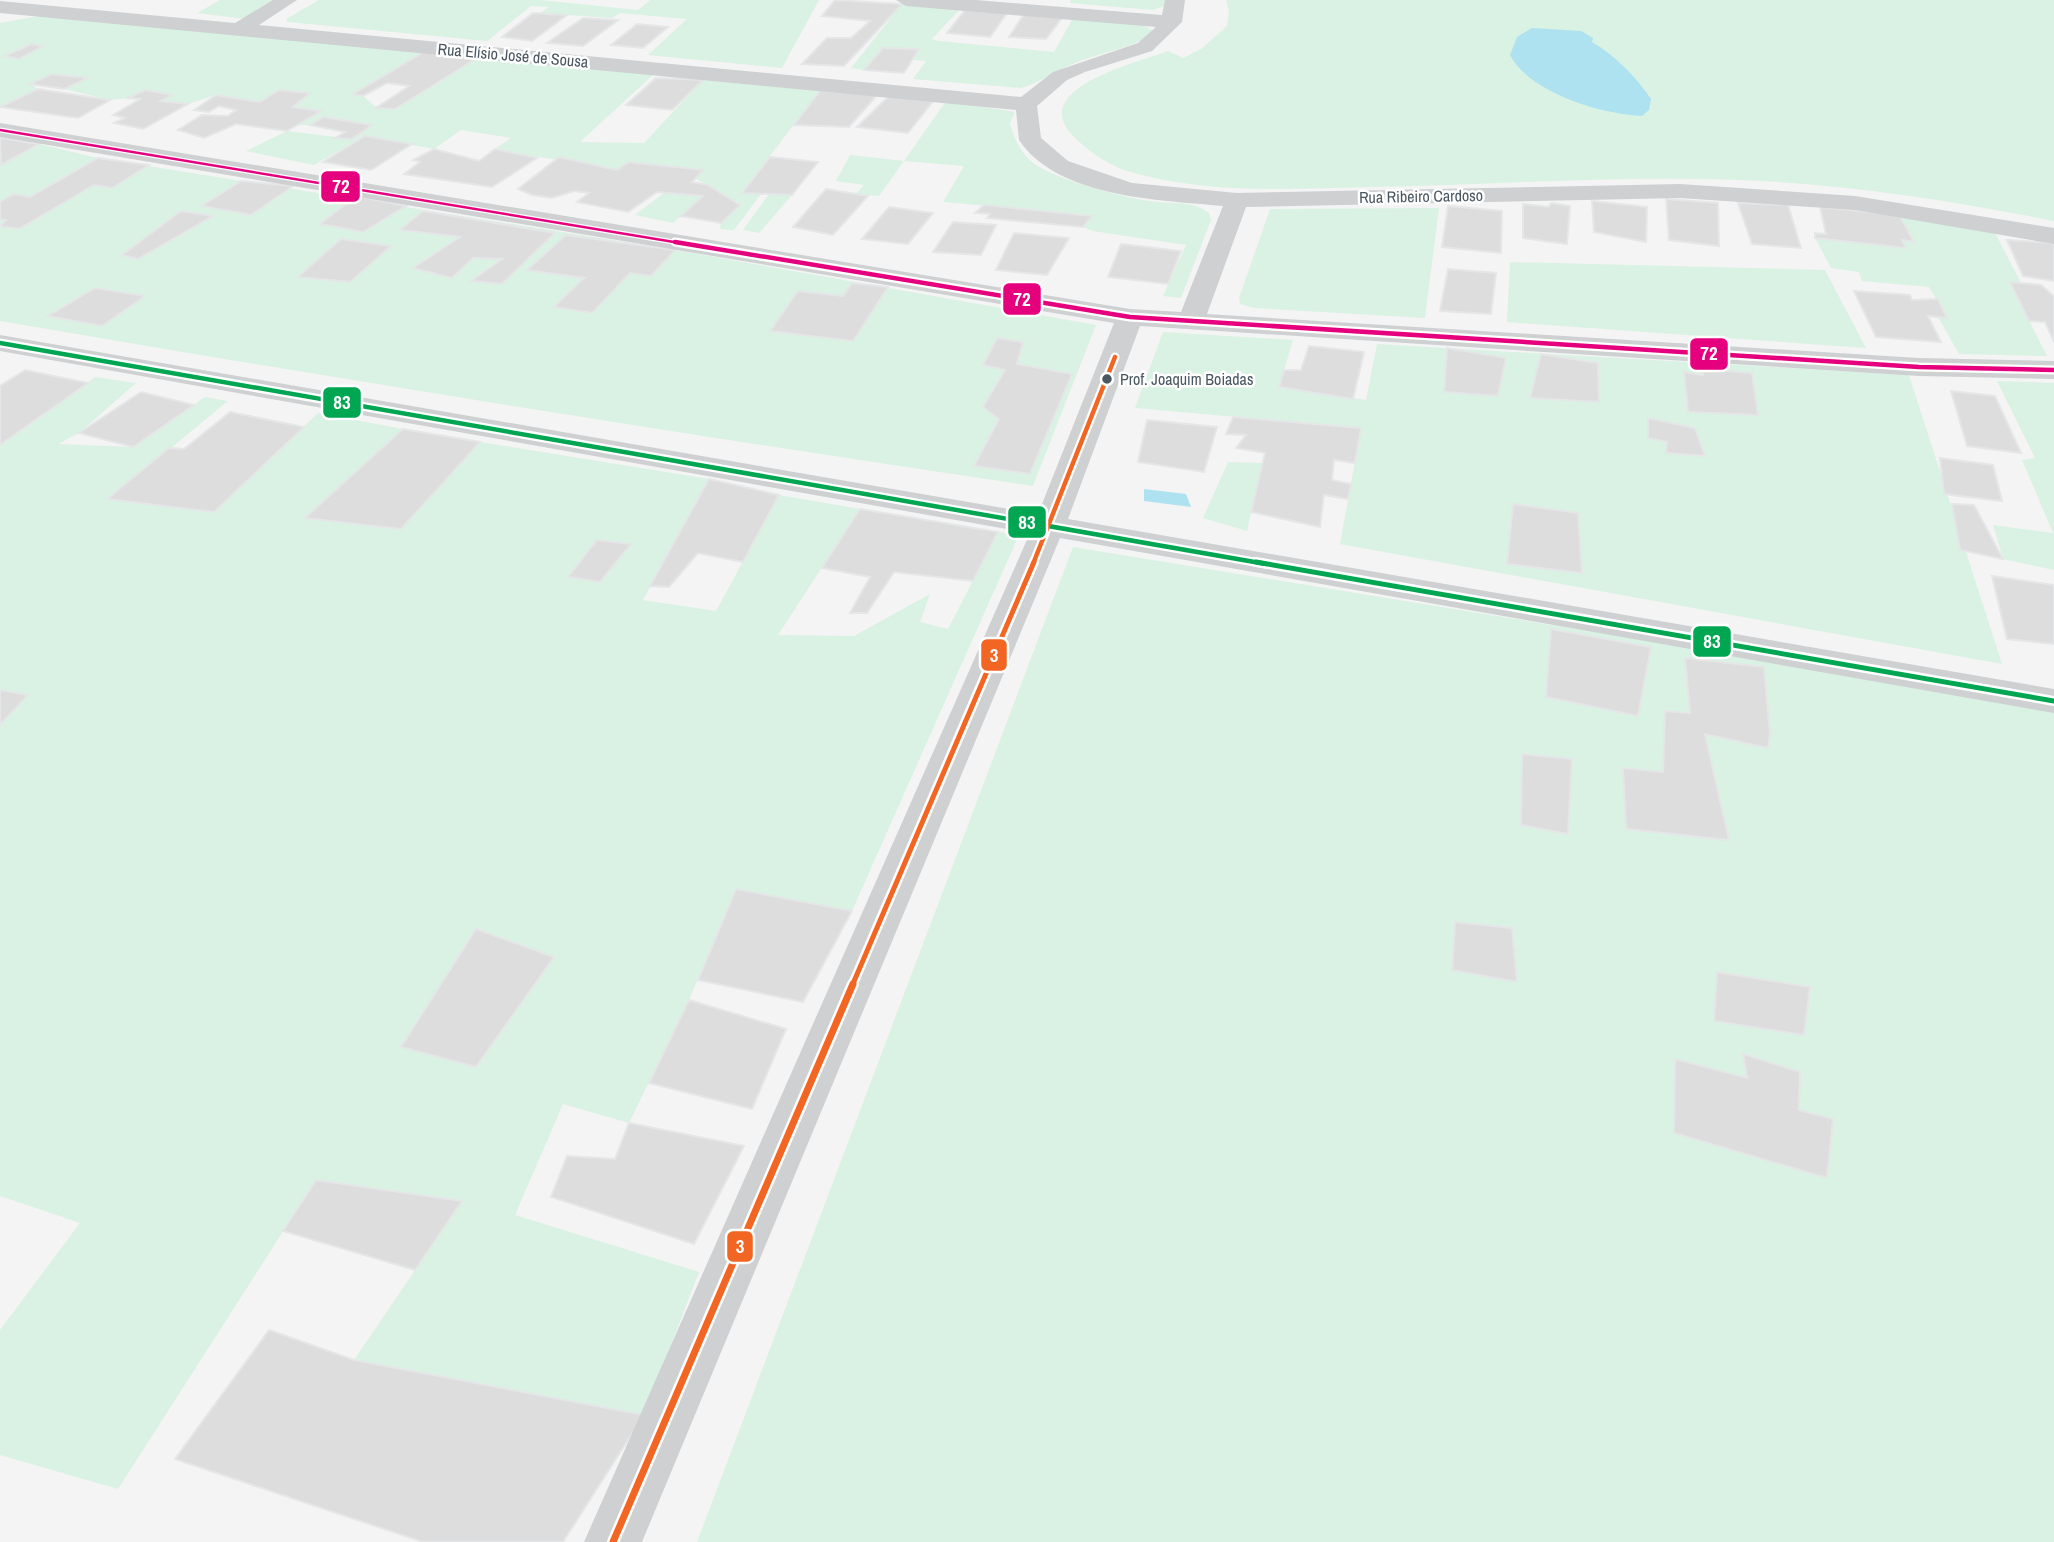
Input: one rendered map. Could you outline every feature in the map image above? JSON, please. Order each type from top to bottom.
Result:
[{"type":"street","points":[[239,29],[287,0]]},
{"type":"street","points":[[906,0],[1173,11],[1156,43],[1061,76],[1026,104]]},
{"type":"street","name":"Rua Elísio José de Sousa","points":[[0,7],[1026,104]]},
{"type":"street","name":"Rua Ribeiro Cardoso","points":[[1026,104],[1030,140],[1060,166],[1129,190],[1237,200],[1680,191],[1855,203],[2054,236]]},
{"type":"street","points":[[0,130],[1130,317],[1190,323],[1919,367],[2054,370]]},
{"type":"street","points":[[1190,323],[1237,200]]},
{"type":"street","points":[[613,1542],[1049,527],[1130,317]]},
{"type":"street","points":[[0,343],[2054,701]]},
{"type":"green space","points":[[220,0],[275,0],[245,19],[197,13]]},
{"type":"green space","points":[[319,0],[540,0],[638,10],[650,0],[819,0],[782,68],[648,55],[687,19],[620,13],[612,18],[540,13],[549,7],[531,6],[487,41],[288,22],[286,19]]},
{"type":"green space","points":[[1071,0],[1166,1],[1164,6],[1153,10],[1070,3]]},
{"type":"green space","points":[[1226,0],[2054,0],[2054,221],[1909,196],[1762,181],[1664,179],[1311,189],[1195,185],[1120,168],[1088,150],[1074,137],[1063,120],[1064,104],[1075,91],[1113,70],[1168,51],[1183,58],[1201,49],[1227,26],[1229,11]]},
{"type":"green space","points":[[902,4],[960,9],[932,39],[939,41],[1054,52],[1073,18],[1144,26],[1157,32],[1137,42],[1068,66],[1021,88],[913,79],[926,61],[913,60],[918,49],[884,48],[864,70],[851,68]]},
{"type":"green space","points":[[39,16],[424,52],[354,94],[363,96],[377,108],[395,109],[477,58],[655,73],[580,142],[644,143],[703,80],[820,91],[742,192],[761,194],[734,230],[720,229],[721,223],[739,204],[695,178],[702,170],[629,162],[617,170],[495,149],[511,138],[461,130],[434,149],[365,136],[314,165],[246,151],[287,131],[352,139],[372,125],[324,117],[310,125],[298,125],[320,111],[293,107],[309,93],[279,90],[260,102],[216,95],[188,104],[161,101],[170,95],[145,90],[128,98],[110,100],[64,89],[86,78],[52,74],[31,84],[38,89],[0,107],[0,23]]},
{"type":"green space","points":[[946,101],[1015,112],[1010,123],[1014,136],[1024,154],[1039,167],[1080,184],[1114,194],[1197,206],[1209,213],[1211,220],[1181,298],[1163,296],[1186,245],[1093,231],[1083,227],[1091,215],[943,202],[964,166],[904,161]]},
{"type":"green space","points":[[0,139],[39,144],[98,158],[675,250],[1096,325],[1033,486],[645,427],[129,343],[0,321]]},
{"type":"green space","points":[[850,155],[904,161],[879,196],[856,194],[864,185],[836,181]]},
{"type":"green space","points":[[665,192],[703,196],[673,223],[635,215]]},
{"type":"green space","points":[[769,194],[792,195],[759,233],[743,230]]},
{"type":"green space","points":[[1439,208],[1425,318],[1254,308],[1240,304],[1239,298],[1270,209]]},
{"type":"green space","points":[[1899,215],[1993,229],[2021,283],[2010,283],[2047,356],[1959,354],[1938,317],[1947,317],[1929,287],[1862,281],[1859,272],[1831,268],[1815,238],[1905,248],[1902,240],[1913,241]]},
{"type":"green space","points":[[1510,262],[1825,270],[1866,348],[1507,322]]},
{"type":"green space","points":[[1163,332],[1293,340],[1279,387],[1366,400],[1377,344],[1909,375],[2002,664],[1340,544],[1361,428],[1135,408]]},
{"type":"green space","points":[[95,377],[136,383],[79,433],[58,444],[133,447],[205,397],[228,401],[109,499],[214,512],[318,413],[403,429],[307,518],[401,529],[480,442],[709,479],[643,600],[716,611],[779,495],[860,509],[778,635],[854,636],[930,594],[920,622],[948,629],[998,532],[1019,535],[852,911],[736,890],[689,1000],[629,1123],[563,1104],[515,1215],[699,1272],[644,1415],[354,1360],[462,1201],[316,1180],[118,1489],[0,1455],[0,1330],[80,1223],[0,1196],[0,725],[28,695],[0,690],[0,445]],"holes":[[[553,957],[477,1067],[401,1047]]]},
{"type":"green space","points":[[1997,381],[2054,383],[2054,570],[2003,559],[1993,525],[2053,533],[2022,460],[2035,458]]},
{"type":"green space","points":[[1228,462],[1262,463],[1247,531],[1203,518]]},
{"type":"green space","points":[[1073,547],[1792,664],[2054,711],[2054,1542],[697,1542]]},
{"type":"water","points":[[1532,28],[1581,31],[1593,38],[1592,42],[1617,60],[1645,91],[1651,99],[1649,110],[1642,116],[1587,106],[1533,80],[1510,55],[1517,37]]},
{"type":"water","points":[[1144,489],[1186,494],[1191,507],[1144,501]]},
{"type":"building","points":[[835,0],[902,4],[844,66],[802,64],[827,38],[851,38],[870,21],[822,16]]},
{"type":"building","points":[[965,10],[1007,13],[990,37],[947,33]]},
{"type":"building","points":[[533,13],[567,15],[532,41],[502,37]]},
{"type":"building","points":[[1024,14],[1062,18],[1046,39],[1009,37]]},
{"type":"building","points":[[583,18],[618,20],[583,46],[547,43]]},
{"type":"building","points":[[637,24],[668,27],[643,48],[611,45]]},
{"type":"building","points":[[31,44],[43,46],[19,59],[5,56]]},
{"type":"building","points":[[883,48],[919,49],[904,73],[864,70]]},
{"type":"building","points":[[424,52],[477,58],[395,109],[376,108],[409,86],[387,83],[363,96],[353,94]]},
{"type":"building","points":[[52,74],[88,78],[64,89],[30,84]]},
{"type":"building","points":[[656,78],[703,80],[672,110],[626,105]]},
{"type":"building","points":[[38,89],[110,100],[78,118],[0,107]]},
{"type":"building","points":[[145,90],[172,95],[161,101],[188,104],[143,129],[114,123],[125,118],[113,115],[140,99],[128,98]]},
{"type":"building","points":[[279,90],[310,93],[293,107],[321,111],[287,131],[236,124],[204,138],[178,130],[202,115],[228,116],[236,110],[219,106],[209,112],[194,110],[216,95],[260,102]]},
{"type":"building","points":[[820,91],[877,95],[849,127],[794,125]]},
{"type":"building","points":[[888,97],[933,101],[908,133],[857,127]]},
{"type":"building","points":[[324,117],[372,125],[352,139],[335,138],[345,132],[310,125]]},
{"type":"building","points":[[365,136],[412,144],[371,170],[323,162]]},
{"type":"building","points":[[0,138],[39,144],[1,165]]},
{"type":"building","points":[[434,149],[479,161],[495,149],[537,158],[492,187],[404,174],[420,162],[413,160]]},
{"type":"building","points":[[559,157],[617,170],[629,162],[703,170],[692,182],[708,185],[740,205],[721,223],[681,216],[703,196],[657,192],[628,212],[577,202],[589,193],[574,191],[552,198],[532,195],[518,189]]},
{"type":"building","points":[[770,157],[818,162],[792,195],[742,193]]},
{"type":"building","points":[[98,158],[149,165],[112,188],[94,185],[19,229],[0,226],[6,220],[0,219],[0,202],[14,194],[30,197]]},
{"type":"building","points":[[241,181],[293,186],[251,215],[202,206]]},
{"type":"building","points":[[826,189],[868,196],[833,235],[793,227]]},
{"type":"building","points":[[356,196],[406,206],[363,232],[320,224]]},
{"type":"building","points":[[1666,199],[1718,203],[1719,246],[1669,240]]},
{"type":"building","points":[[1592,201],[1647,207],[1646,242],[1594,232]]},
{"type":"building","points":[[1551,203],[1570,206],[1567,244],[1523,238],[1523,204],[1549,207]]},
{"type":"building","points":[[1738,203],[1788,205],[1801,248],[1752,244]]},
{"type":"building","points":[[984,205],[1092,216],[1083,227],[987,218],[990,214],[975,213]]},
{"type":"building","points":[[1448,206],[1502,211],[1501,253],[1442,247]]},
{"type":"building","points":[[889,207],[933,213],[908,244],[862,239]]},
{"type":"building","points":[[1820,207],[1899,215],[1914,242],[1902,240],[1906,248],[1815,238],[1815,233],[1826,234]]},
{"type":"building","points":[[181,211],[213,216],[138,259],[122,255]]},
{"type":"building","points":[[423,211],[555,233],[502,284],[471,281],[502,259],[473,258],[452,278],[413,268],[460,237],[400,230]]},
{"type":"building","points":[[953,222],[996,225],[981,255],[933,252]]},
{"type":"building","points":[[1014,233],[1069,238],[1047,275],[996,270]]},
{"type":"building","points":[[566,235],[675,250],[651,276],[630,273],[592,313],[554,307],[584,278],[527,270]]},
{"type":"building","points":[[341,239],[391,246],[350,282],[298,277]]},
{"type":"building","points":[[2007,240],[2054,243],[2054,281],[2023,276]]},
{"type":"building","points":[[1121,244],[1181,251],[1168,284],[1108,277]]},
{"type":"building","points":[[1448,269],[1496,273],[1491,314],[1440,311]]},
{"type":"building","points":[[2010,282],[2041,285],[2054,296],[2054,342],[2045,322],[2029,321]]},
{"type":"building","points":[[852,283],[888,287],[853,341],[770,331],[798,291],[843,296]]},
{"type":"building","points":[[95,288],[145,296],[102,326],[48,316]]},
{"type":"building","points":[[1854,291],[1910,295],[1912,300],[1938,299],[1947,318],[1928,316],[1941,342],[1876,337]]},
{"type":"building","points":[[997,338],[1023,342],[1017,364],[1072,374],[1030,474],[974,466],[999,419],[983,407],[1005,370],[983,365]]},
{"type":"building","points":[[1309,346],[1364,352],[1353,399],[1279,387],[1284,370],[1301,370]]},
{"type":"building","points":[[1447,348],[1506,358],[1498,396],[1444,392]]},
{"type":"building","points":[[1541,354],[1598,363],[1599,402],[1530,398]]},
{"type":"building","points":[[1702,369],[1752,373],[1758,415],[1688,412],[1684,372],[1703,375]]},
{"type":"building","points":[[25,370],[88,383],[0,445],[0,386]]},
{"type":"building","points":[[1951,391],[1995,396],[2021,453],[1967,446]]},
{"type":"building","points":[[141,392],[194,405],[133,447],[79,433]]},
{"type":"building","points":[[230,412],[304,427],[214,512],[107,499],[169,448],[184,449]]},
{"type":"building","points":[[1233,417],[1361,428],[1355,463],[1334,460],[1332,480],[1351,484],[1348,499],[1324,495],[1320,527],[1251,512],[1265,453],[1236,448],[1246,435],[1226,434]]},
{"type":"building","points":[[1648,418],[1695,428],[1705,456],[1666,453],[1667,442],[1648,438]]},
{"type":"building","points":[[1147,420],[1217,427],[1204,472],[1138,462]]},
{"type":"building","points":[[403,429],[480,442],[401,529],[305,518]]},
{"type":"building","points":[[1940,458],[1993,465],[2002,501],[1944,494]]},
{"type":"building","points":[[709,479],[779,495],[743,562],[698,553],[669,587],[650,586]]},
{"type":"building","points":[[1513,504],[1578,513],[1582,573],[1507,564]]},
{"type":"building","points":[[1952,504],[1974,505],[2003,559],[1960,550]]},
{"type":"building","points":[[860,509],[998,532],[973,581],[894,572],[867,613],[850,613],[870,577],[822,568]]},
{"type":"building","points":[[597,540],[631,544],[600,582],[568,577]]},
{"type":"building","points":[[1992,576],[2054,585],[2054,644],[2007,639]]},
{"type":"building","points":[[1551,629],[1651,647],[1638,716],[1546,697]]},
{"type":"building","points":[[1685,658],[1764,667],[1770,733],[1768,748],[1705,734],[1729,840],[1626,829],[1623,768],[1663,772],[1665,711],[1690,713]]},
{"type":"building","points":[[0,690],[28,695],[0,725]]},
{"type":"building","points":[[1522,754],[1572,759],[1568,834],[1521,825]]},
{"type":"building","points":[[736,889],[852,911],[803,1002],[698,980]]},
{"type":"building","points":[[1455,922],[1512,928],[1517,982],[1452,970]]},
{"type":"building","points":[[476,929],[554,957],[476,1067],[401,1047]]},
{"type":"building","points":[[1717,972],[1810,987],[1804,1035],[1714,1021]]},
{"type":"building","points":[[689,1000],[786,1029],[752,1109],[649,1083]]},
{"type":"building","points":[[1743,1054],[1800,1072],[1799,1110],[1833,1119],[1827,1178],[1674,1133],[1675,1059],[1747,1078]]},
{"type":"building","points":[[629,1123],[744,1146],[694,1244],[551,1197],[567,1156],[615,1159]]},
{"type":"building","points":[[316,1180],[462,1201],[415,1270],[283,1231]]},
{"type":"building","points":[[269,1330],[354,1360],[644,1415],[563,1542],[423,1542],[175,1459]]},
{"type":"transit line","name":"72","points":[[0,130],[1130,317],[1919,367],[2054,370]]},
{"type":"transit line","name":"83","points":[[0,343],[2054,701]]},
{"type":"transit line","name":"3","points":[[613,1542],[1049,527],[1115,357]]},
{"type":"place","name":"Prof. Joaquim Boiadas","points":[[1107,379]]}]
